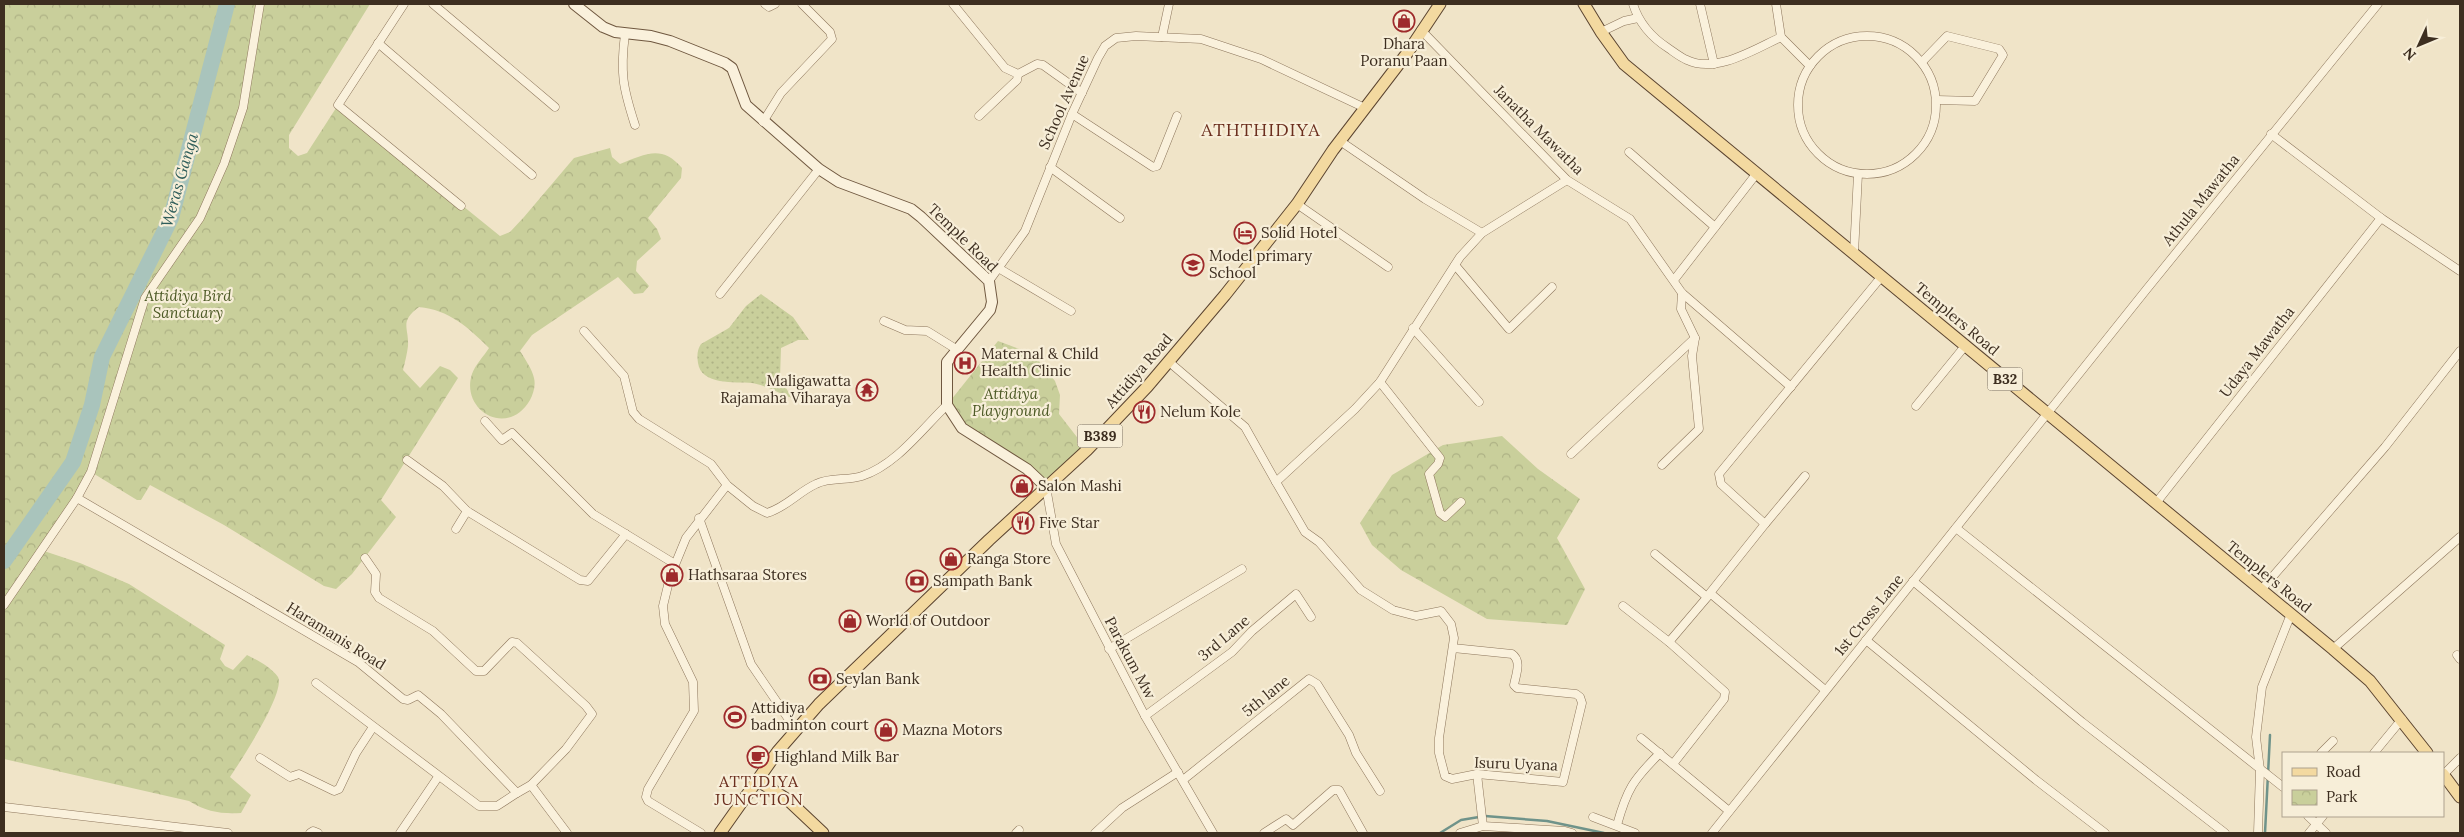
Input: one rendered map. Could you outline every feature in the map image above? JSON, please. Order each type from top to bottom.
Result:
[{"type":"main road","name":"Attidiya Road","points":[[720,833],[757,780],[796,730],[845,678],[1124,412],[1225,295],[1297,204],[1340,141],[1408,52],[1440,4]]},
{"type":"main road","name":"Templers Road","points":[[1584,4],[1624,64],[2333,649],[2370,681],[2426,752]]},
{"type":"main road","points":[[2444,775],[2460,797]]},
{"type":"main road","points":[[757,780],[788,800],[823,833]]},
{"type":"street","points":[[4,605],[77,498],[91,472],[145,298],[200,218],[224,164],[243,108],[260,4]]},
{"type":"street","points":[[404,4],[338,105],[461,206]]},
{"type":"street","points":[[434,4],[555,107]]},
{"type":"street","name":"Temple Road","points":[[574,4],[603,26],[625,34],[651,36],[670,41],[725,63],[732,68],[746,105],[763,122],[819,169],[849,187],[911,209],[989,281],[992,302],[990,310],[947,362],[947,405]]},
{"type":"street","points":[[765,4],[769,7],[775,4]]},
{"type":"street","points":[[763,122],[781,93],[832,39],[830,32],[802,4]]},
{"type":"street","points":[[952,4],[1005,68],[1018,74]]},
{"type":"street","points":[[1162,37],[1169,4]]},
{"type":"street","points":[[1633,4],[1638,18],[1656,40],[1688,61],[1714,64],[1734,59],[1781,37]]},
{"type":"street","points":[[1700,4],[1714,64]]},
{"type":"street","points":[[1776,4],[1781,37],[1810,66]]},
{"type":"street","name":"Athula Mawatha","points":[[2048,414],[2271,134],[2378,4]]},
{"type":"street","points":[[1601,32],[1624,21],[1638,18]]},
{"type":"street","name":"Janatha Mawatha","points":[[1421,30],[1567,180],[1630,219],[1682,293],[1791,387]]},
{"type":"street","points":[[625,34],[621,66],[623,88],[635,125]]},
{"type":"street","name":"School Avenue","points":[[989,281],[1000,269],[1025,231],[1072,114],[1104,46],[1116,38],[1136,36],[1201,39],[1261,59],[1365,108]]},
{"type":"street","points":[[1874,36],[1900,45],[1922,62],[1934,86],[1937,100],[1936,117],[1931,134],[1915,156],[1893,170],[1876,174],[1858,174],[1839,168],[1822,157],[1809,142],[1800,124],[1798,104],[1800,91],[1810,66],[1822,52],[1838,42],[1855,37],[1874,36]]},
{"type":"street","points":[[1922,62],[1947,36],[1999,48],[2002,52],[2003,55],[1975,101],[1937,100]]},
{"type":"street","points":[[378,43],[532,175]]},
{"type":"street","points":[[1018,74],[1037,64],[1043,65],[1082,93]]},
{"type":"street","points":[[979,116],[1018,80],[1018,74]]},
{"type":"street","points":[[1072,114],[1153,167],[1157,166],[1177,116]]},
{"type":"street","points":[[2271,134],[2381,218],[2460,271]]},
{"type":"street","points":[[1340,141],[1425,199],[1482,233]]},
{"type":"street","points":[[1629,152],[1715,227]]},
{"type":"street","points":[[1050,167],[1120,218]]},
{"type":"street","points":[[720,294],[819,169]]},
{"type":"street","points":[[1674,280],[1757,173]]},
{"type":"street","points":[[1854,253],[1858,174]]},
{"type":"street","points":[[1276,482],[1355,410],[1380,382],[1454,265],[1482,233],[1567,180]]},
{"type":"street","points":[[1297,204],[1388,267]]},
{"type":"street","name":"Udaya Mawatha","points":[[2156,503],[2381,218]]},
{"type":"street","points":[[1454,265],[1509,330],[1552,287]]},
{"type":"street","points":[[1000,269],[1071,311]]},
{"type":"street","points":[[1765,524],[1721,484],[1720,474],[1882,276]]},
{"type":"street","points":[[1662,466],[1699,429],[1692,356],[1695,338],[1681,309],[1682,293]]},
{"type":"street","points":[[884,321],[905,330],[927,331],[956,349]]},
{"type":"street","points":[[1414,328],[1479,402]]},
{"type":"street","points":[[584,331],[624,376],[633,412],[639,420],[711,464],[726,485],[753,506],[768,513],[781,509],[808,488],[821,482],[862,476],[883,465],[947,405],[962,428],[1027,470],[1046,487]]},
{"type":"street","points":[[1571,454],[1695,338]]},
{"type":"street","points":[[1916,406],[1966,346]]},
{"type":"street","points":[[2262,590],[2385,447],[2460,351]]},
{"type":"street","points":[[1168,361],[1245,427],[1305,532],[1319,542],[1361,590],[1393,610],[1416,616],[1440,611],[1452,624],[1453,648]]},
{"type":"street","points":[[1380,382],[1440,458],[1438,464],[1429,474],[1440,513],[1445,517],[1460,502]]},
{"type":"street","name":"1st Cross Lane","points":[[1712,833],[2048,414]]},
{"type":"street","points":[[485,421],[502,440],[512,434],[515,436],[593,514],[675,564]]},
{"type":"street","points":[[407,460],[444,486],[467,510],[580,580],[588,581],[626,534]]},
{"type":"street","points":[[1669,642],[1805,476]]},
{"type":"street","points":[[701,833],[648,801],[646,797],[648,788],[694,711],[693,682],[665,624],[663,606],[675,564],[686,538],[726,485]]},
{"type":"street","name":"Parakum Mw","points":[[1046,487],[1056,544],[1145,716],[1213,833]]},
{"type":"street","name":"Haramanis Road","points":[[77,498],[358,662],[403,699],[408,700],[418,695],[441,714],[517,793]]},
{"type":"street","points":[[456,529],[467,510]]},
{"type":"street","points":[[700,518],[751,664],[796,730]]},
{"type":"street","points":[[1956,528],[2282,787]]},
{"type":"street","points":[[2333,649],[2460,537]]},
{"type":"street","points":[[1655,554],[1825,690]]},
{"type":"street","points":[[316,684],[479,806],[497,806],[531,785],[566,749],[592,714],[586,706],[517,644],[512,642],[484,671],[476,671],[434,631],[380,598],[375,592],[376,574],[365,558]]},
{"type":"street","points":[[1109,648],[1242,569]]},
{"type":"street","points":[[1913,581],[2082,722],[2225,833]]},
{"type":"street","name":"3rd Lane","points":[[1145,716],[1232,652],[1252,631],[1271,617],[1296,594],[1311,617]]},
{"type":"street","points":[[1623,606],[1669,642],[1726,692],[1724,700],[1673,764]]},
{"type":"street","points":[[2258,833],[2263,772],[2256,737],[2262,687],[2291,614]]},
{"type":"street","points":[[1866,640],[2036,780],[2105,833]]},
{"type":"street","name":"Isuru Uyana","points":[[1453,648],[1512,654],[1516,657],[1518,664],[1514,685],[1517,688],[1576,694],[1580,697],[1582,703],[1563,782],[1477,774],[1452,779],[1445,776],[1439,753],[1439,738],[1453,648]]},
{"type":"street","name":"5th lane","points":[[1183,780],[1309,679],[1317,684],[1349,735],[1356,753],[1380,791]]},
{"type":"street","points":[[2375,752],[2402,719]]},
{"type":"street","points":[[260,758],[290,777],[299,774],[334,791],[339,789],[356,753],[373,727]]},
{"type":"street","points":[[1641,738],[1729,811]]},
{"type":"street","points":[[2322,752],[2332,742]]},
{"type":"street","points":[[1617,825],[1625,796],[1635,778],[1660,754]]},
{"type":"street","points":[[2444,773],[2460,758]]},
{"type":"street","points":[[1095,833],[1122,808],[1178,772]]},
{"type":"street","points":[[1477,774],[1483,825]]},
{"type":"street","points":[[400,833],[438,777]]},
{"type":"street","points":[[531,785],[567,833]]},
{"type":"street","points":[[1264,833],[1286,819],[1293,824],[1333,790],[1339,790],[1363,833]]},
{"type":"street","points":[[4,807],[228,833]]},
{"type":"street","points":[[1593,817],[1635,833]]},
{"type":"street","points":[[2309,817],[2326,833]]},
{"type":"street","points":[[2309,833],[2322,817]]},
{"type":"street","points":[[1460,833],[1483,825],[1508,830],[1572,833]]},
{"type":"street","points":[[310,833],[313,831],[318,833]]},
{"type":"green space","name":"Attidiya Bird Sanctuary","points":[[4,4],[370,4],[289,135],[289,148],[298,156],[307,153],[338,105],[500,236],[510,232],[574,158],[610,148],[612,157],[620,164],[653,153],[667,156],[682,168],[681,178],[648,218],[657,229],[661,239],[637,261],[636,271],[649,286],[643,293],[634,294],[618,277],[532,335],[520,351],[532,371],[535,381],[530,400],[520,412],[510,417],[498,418],[488,415],[479,408],[473,399],[470,387],[472,374],[489,348],[473,333],[457,321],[440,312],[419,307],[413,312],[406,325],[408,346],[403,370],[420,388],[440,366],[450,370],[458,378],[381,500],[396,517],[352,574],[336,589],[324,586],[224,525],[150,485],[141,500],[137,500],[91,472],[41,550],[80,563],[129,584],[225,645],[220,659],[225,666],[233,670],[247,655],[268,667],[278,677],[279,685],[269,711],[252,743],[230,777],[251,795],[241,813],[214,812],[189,801],[4,759]]},
{"type":"green space","points":[[761,294],[793,317],[809,340],[798,340],[781,348],[780,378],[792,398],[752,383],[712,379],[700,370],[698,353],[701,344],[729,328],[746,306]]},
{"type":"green space","name":"Attidiya Playground","points":[[998,341],[1030,353],[1039,361],[1055,381],[1060,395],[1059,414],[1087,450],[1046,487],[962,428],[947,405]]},
{"type":"green space","points":[[1502,436],[1538,469],[1580,499],[1557,538],[1585,589],[1567,625],[1487,619],[1401,570],[1372,545],[1360,523],[1392,475],[1443,445]]},
{"type":"waterway","name":"Weras Ganga","points":[[4,561],[73,462],[92,405],[102,357],[171,218],[227,4]]},
{"type":"waterway","points":[[2265,833],[2270,735]]},
{"type":"waterway","points":[[1485,816],[1547,821],[1604,833]]},
{"type":"waterway","points":[[1440,833],[1461,820],[1479,817]]},
{"type":"place","name":"Dhara Poranu Paan","points":[[1404,21]]},
{"type":"place","name":"Solid Hotel","points":[[1245,233]]},
{"type":"place","name":"Model primary School","points":[[1193,265]]},
{"type":"place","name":"Maternal & Child Health Clinic","points":[[965,363]]},
{"type":"place","name":"Maligawatta Rajamaha Viharaya","points":[[867,390]]},
{"type":"place","name":"Nelum Kole","points":[[1144,412]]},
{"type":"place","name":"Salon Mashi","points":[[1022,486]]},
{"type":"place","name":"Five Star","points":[[1023,523]]},
{"type":"place","name":"Ranga Store","points":[[951,559]]},
{"type":"place","name":"Hathsaraa Stores","points":[[672,575]]},
{"type":"place","name":"Sampath Bank","points":[[917,581]]},
{"type":"place","name":"World of Outdoor","points":[[850,621]]},
{"type":"place","name":"Seylan Bank","points":[[820,679]]},
{"type":"place","name":"Attidiya badminton court","points":[[735,717]]},
{"type":"place","name":"Mazna Motors","points":[[886,730]]},
{"type":"place","name":"Highland Milk Bar","points":[[758,757]]},
{"type":"district","name":"ATHTHIDIYA","points":[[1261,130]]},
{"type":"district","name":"ATTIDIYA JUNCTION","points":[[759,790]]}]
